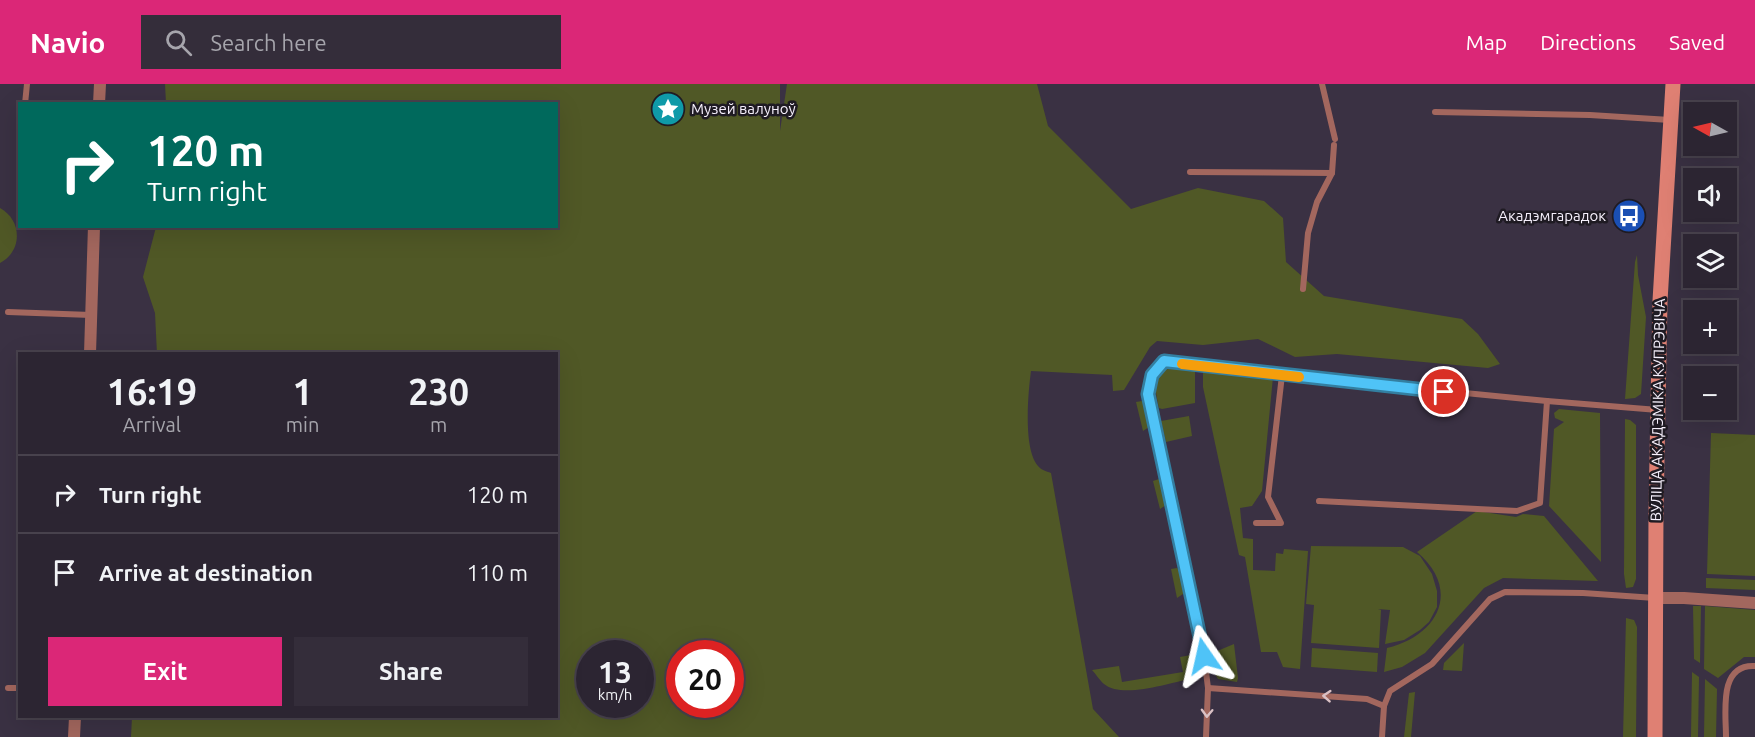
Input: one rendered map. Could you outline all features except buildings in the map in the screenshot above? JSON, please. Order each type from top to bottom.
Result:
[{"type":"main road","name":"ВУЛІЦА АКАДЭМІКА КУПРЭВІЧА","points":[[1655,737],[1660,289],[1673,84]]},
{"type":"street","points":[[99,102],[100,84]]},
{"type":"street","points":[[90,352],[94,228]]},
{"type":"street","points":[[1656,598],[1755,603]]},
{"type":"street","points":[[74,737],[75,718]]},
{"type":"lane","points":[[25,102],[27,84]]},
{"type":"lane","points":[[1303,289],[1308,233],[1317,202],[1332,173],[1334,142],[1322,84]]},
{"type":"lane","points":[[1436,112],[1670,120]]},
{"type":"lane","points":[[1190,172],[1332,173]]},
{"type":"lane","points":[[8,312],[91,315]]},
{"type":"lane","points":[[1206,737],[1208,688],[1202,645],[1148,394],[1152,375],[1164,361],[1282,375],[1658,410]]},
{"type":"lane","points":[[1256,524],[1281,523],[1268,496],[1282,375]]},
{"type":"lane","points":[[1319,501],[1517,511],[1540,503],[1547,401]]},
{"type":"lane","points":[[1382,737],[1384,706],[1390,691],[1432,664],[1490,599],[1505,592],[1583,593],[1656,598]]},
{"type":"lane","points":[[1726,737],[1727,690],[1731,675],[1744,665],[1755,666]]},
{"type":"lane","points":[[8,687],[18,688]]},
{"type":"lane","points":[[1208,688],[1367,699],[1384,706]]},
{"type":"green space","points":[[165,84],[780,84],[780,131],[787,84],[1037,84],[1048,126],[1131,209],[1198,188],[1264,201],[1283,218],[1286,262],[1324,296],[1462,319],[1478,334],[1500,364],[1488,368],[1337,354],[1295,357],[1258,339],[1203,345],[1157,341],[1150,347],[1124,390],[1113,391],[1112,375],[1031,371],[1028,420],[1030,447],[1038,466],[1051,473],[1093,709],[1119,737],[131,737],[132,718],[558,718],[558,352],[157,352],[155,313],[143,277],[156,228],[558,228],[558,102],[166,102]]},
{"type":"green space","points":[[0,208],[13,220],[17,236],[13,251],[0,263]]},
{"type":"green space","points":[[1637,255],[1638,275],[1646,317],[1641,394],[1635,398],[1625,399],[1635,262]]},
{"type":"green space","points":[[1167,367],[1195,371],[1195,403],[1159,408],[1156,385],[1159,375]]},
{"type":"green space","points":[[1203,370],[1273,377],[1262,491],[1252,506],[1240,508],[1243,538],[1253,539],[1253,570],[1275,571],[1276,553],[1283,554],[1284,549],[1308,551],[1300,669],[1283,667],[1277,652],[1261,652],[1245,557],[1239,555],[1203,387]]},
{"type":"green space","points":[[1142,401],[1149,420],[1149,427],[1143,431],[1136,402]]},
{"type":"green space","points":[[1559,409],[1600,413],[1601,562],[1549,506],[1554,429],[1564,422],[1555,418],[1554,413]]},
{"type":"green space","points":[[1189,416],[1192,436],[1166,442],[1161,421]]},
{"type":"green space","points":[[1625,419],[1636,425],[1636,579],[1633,587],[1626,588],[1624,574]]},
{"type":"green space","points":[[1711,433],[1755,435],[1755,576],[1707,574]]},
{"type":"green space","points":[[1159,479],[1166,498],[1166,505],[1160,509],[1153,481]]},
{"type":"green space","points":[[1477,511],[1516,517],[1523,514],[1544,516],[1598,581],[1503,578],[1484,588],[1425,653],[1402,667],[1384,672],[1387,648],[1405,642],[1420,633],[1431,622],[1438,610],[1441,596],[1438,581],[1431,567],[1417,552]]},
{"type":"green space","points":[[1311,546],[1403,547],[1420,556],[1432,574],[1437,591],[1437,607],[1429,622],[1404,640],[1385,644],[1390,610],[1378,609],[1381,610],[1379,648],[1311,643],[1314,605],[1306,604]]},
{"type":"green space","points":[[1177,568],[1184,587],[1183,594],[1177,598],[1171,569]]},
{"type":"green space","points":[[1706,578],[1755,580],[1755,590],[1706,588]]},
{"type":"green space","points":[[1693,606],[1701,606],[1700,663],[1694,659]]},
{"type":"green space","points":[[1705,606],[1755,610],[1755,657],[1744,657],[1718,678],[1704,669]]},
{"type":"green space","points":[[1626,618],[1634,620],[1637,627],[1636,737],[1623,737]]},
{"type":"green space","points":[[1464,643],[1462,671],[1443,670],[1444,663]]},
{"type":"green space","points":[[1234,644],[1237,682],[1218,679],[1209,664],[1210,654]]},
{"type":"green space","points":[[1312,648],[1378,653],[1377,672],[1311,667]]},
{"type":"green space","points":[[1191,655],[1194,672],[1190,679],[1146,689],[1112,688],[1102,683],[1092,670],[1119,666],[1122,682],[1183,672],[1180,657]]},
{"type":"green space","points":[[1692,672],[1699,677],[1698,737],[1691,737]]},
{"type":"green space","points":[[1705,679],[1717,689],[1716,737],[1704,737]]},
{"type":"green space","points":[[1415,692],[1411,737],[1404,737],[1409,693]]},
{"type":"slow traffic","points":[[1182,364],[1299,377]]},
{"type":"place","name":"Музей валуноў","points":[[668,109]]},
{"type":"place","name":"Акадэмгарадок","points":[[1629,216]]},
{"type":"route","points":[[1204,656],[1148,394],[1152,375],[1164,361],[1444,392]]}]
